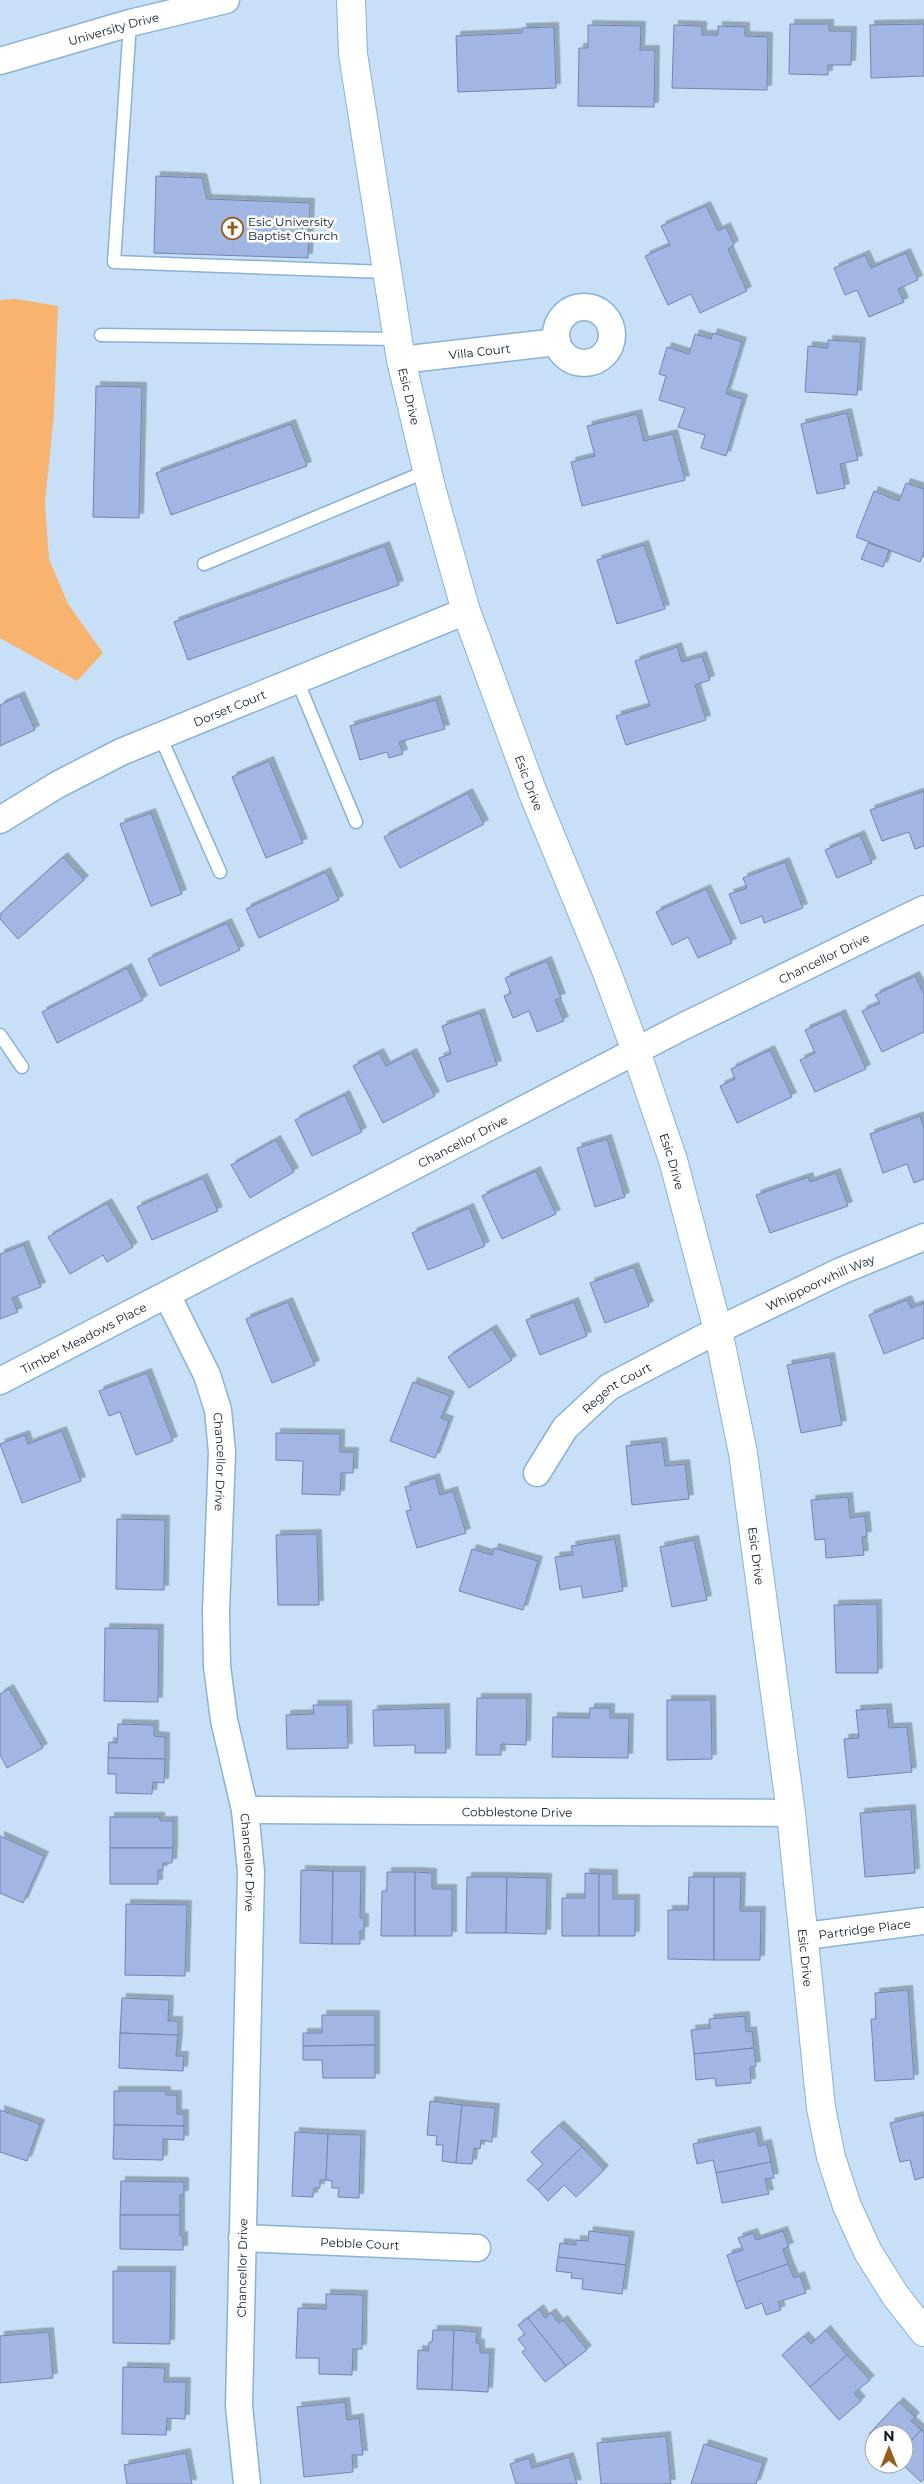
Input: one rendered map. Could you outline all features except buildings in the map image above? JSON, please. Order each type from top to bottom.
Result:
[{"type":"street","name":"University Drive","points":[[0,61],[130,23],[226,0]]},
{"type":"street","name":"Esic Drive","points":[[351,0],[353,54],[387,272],[400,350],[427,471],[466,611],[533,793],[606,970],[636,1051],[672,1160],[718,1330],[743,1453],[791,1813],[821,2108],[831,2157],[847,2206],[868,2252],[895,2296],[924,2332]]},
{"type":"street","name":"Villa Court","points":[[400,350],[557,342]]},
{"type":"street","name":"Dorset Court","points":[[0,820],[57,785],[121,752],[466,611]]},
{"type":"street","name":"Chancellor Drive","points":[[247,2484],[238,2406],[251,1872],[245,1810],[224,1720],[217,1666],[216,1611],[222,1452],[218,1410],[207,1375],[168,1296],[636,1051],[924,909]]},
{"type":"street","name":"Whippoorwhill Way","points":[[718,1330],[841,1271],[924,1237]]},
{"type":"street","name":"Timber Meadows Place","points":[[0,1381],[168,1296]]},
{"type":"street","name":"Regent Court","points":[[537,1473],[565,1428],[609,1387],[718,1330]]},
{"type":"street","name":"Cobblestone Drive","points":[[245,1810],[791,1813]]},
{"type":"street","name":"Partridge Place","points":[[805,1936],[924,1921]]},
{"type":"street","name":"Pebble Court","points":[[242,2238],[477,2248]]},
{"type":"lane","points":[[130,23],[114,262],[387,272]]},
{"type":"lane","points":[[101,335],[400,350]]},
{"type":"lane","points":[[204,564],[427,471]]},
{"type":"lane","points":[[297,680],[356,822]]},
{"type":"lane","points":[[160,736],[220,872]]},
{"type":"lane","points":[[0,1035],[22,1067]]},
{"type":"shaded area","points":[[16,299],[58,306],[54,414],[45,503],[49,559],[68,604],[103,653],[77,681],[0,638],[0,300]]},
{"type":"place","name":"Esic University Baptist Church","points":[[232,228]]}]
